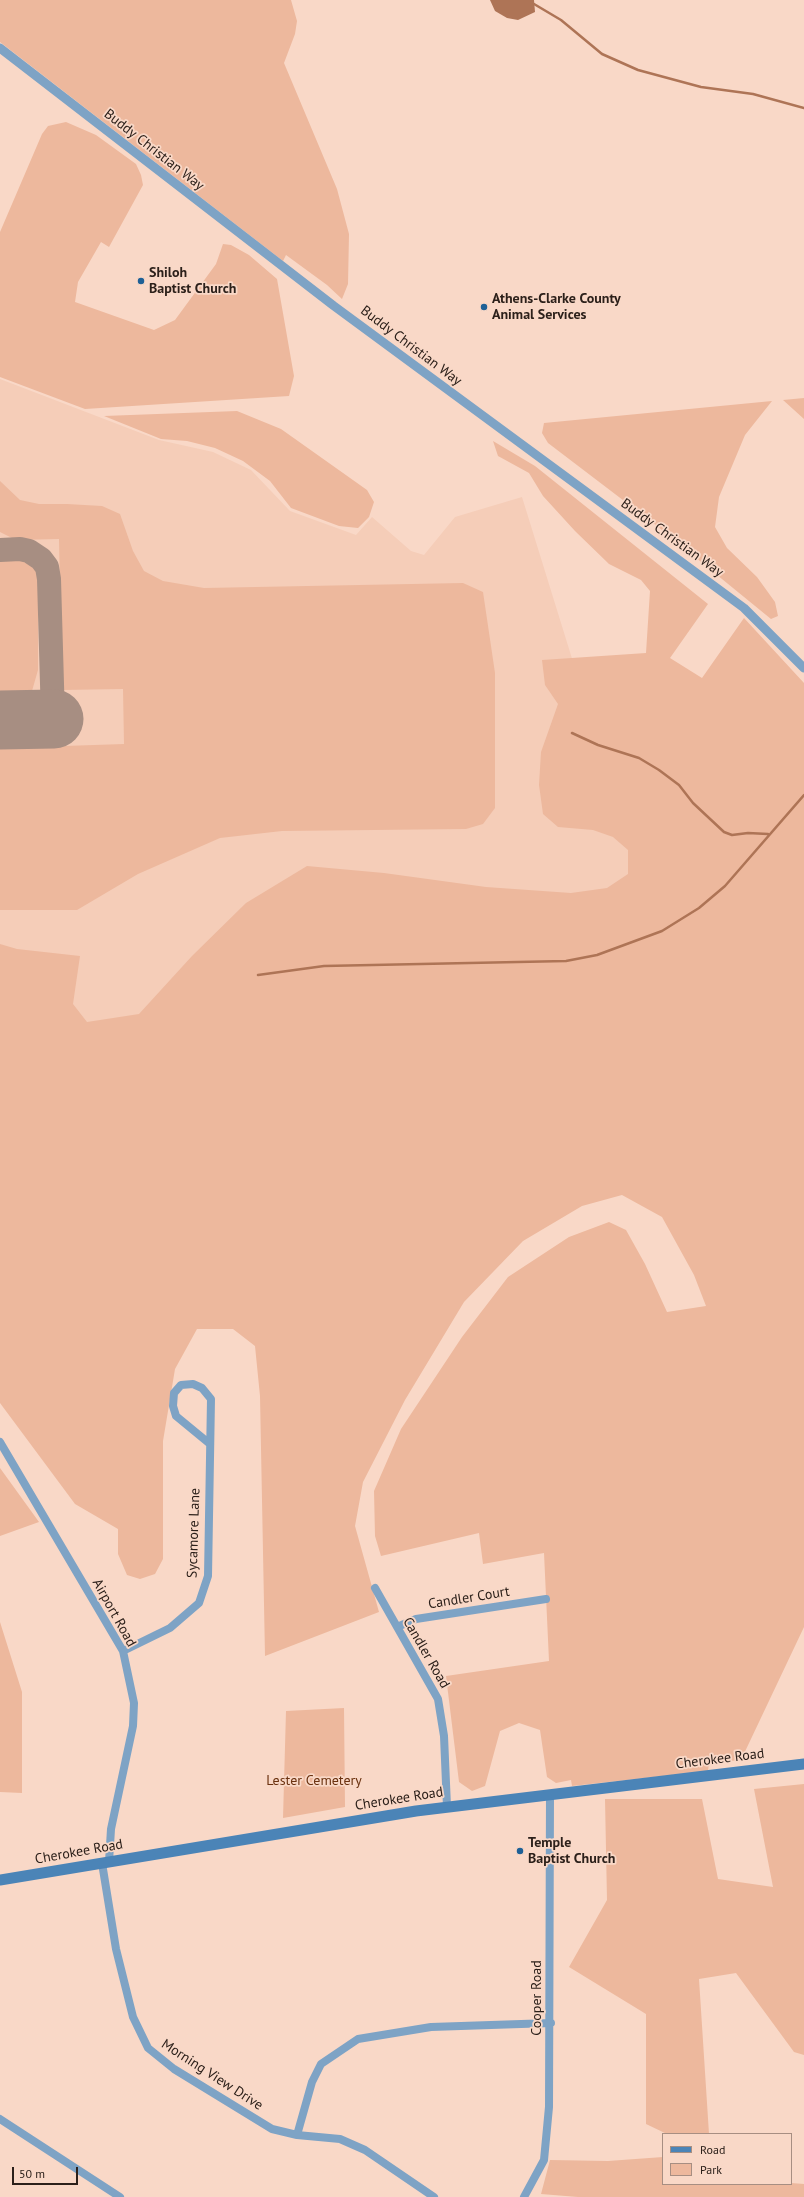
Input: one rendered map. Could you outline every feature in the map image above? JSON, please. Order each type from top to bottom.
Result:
[{"type":"main road","name":"Cherokee Road","points":[[0,1880],[447,1807],[804,1764]]},
{"type":"street","name":"Buddy Christian Way","points":[[0,48],[347,315],[744,608],[804,668]]},
{"type":"street","name":"Sycamore Lane","points":[[123,1651],[170,1628],[199,1603],[208,1576],[210,1444],[210,1399],[202,1388],[193,1384],[182,1385],[174,1393],[173,1406],[176,1416],[210,1444]]},
{"type":"street","name":"Airport Road","points":[[0,1442],[123,1651],[134,1703],[133,1726],[105,1863]]},
{"type":"street","name":"Candler Road","points":[[375,1588],[438,1700],[444,1736],[447,1807]]},
{"type":"street","name":"Candler Court","points":[[397,1627],[416,1619],[546,1599]]},
{"type":"street","name":"Cooper Road","points":[[524,2197],[544,2160],[549,2106],[551,2023],[550,1794]]},
{"type":"street","name":"Morning View Drive","points":[[105,1863],[116,1949],[133,2017],[148,2048],[174,2069],[272,2129],[297,2135],[340,2139],[365,2150],[434,2197]]},
{"type":"street","points":[[297,2135],[312,2082],[321,2064],[358,2039],[431,2027],[551,2023]]},
{"type":"street","points":[[0,2119],[120,2197]]},
{"type":"shaded area","points":[[490,0],[534,0],[535,12],[518,20],[507,18],[495,11]]},
{"type":"shaded area","points":[[0,379],[159,440],[213,452],[251,470],[290,511],[356,535],[372,517],[411,551],[424,555],[455,517],[522,497],[648,904],[129,1033],[0,1038]]},
{"type":"green space","points":[[0,0],[291,0],[297,21],[295,34],[284,63],[337,189],[349,234],[348,284],[342,299],[327,285],[286,255],[283,261],[0,42]]},
{"type":"green space","points":[[66,122],[96,135],[136,164],[141,175],[143,185],[109,247],[101,242],[78,282],[75,302],[154,330],[175,320],[216,264],[223,244],[231,245],[249,255],[277,279],[294,376],[289,396],[85,409],[0,377],[0,232],[42,134],[48,126]]},
{"type":"green space","points":[[804,398],[804,419],[783,400]]},
{"type":"green space","points":[[772,401],[745,435],[719,497],[715,527],[727,548],[757,577],[775,602],[778,616],[771,619],[657,526],[548,443],[542,433],[544,423]]},
{"type":"green space","points":[[237,411],[281,429],[367,490],[374,502],[369,517],[358,528],[339,526],[291,508],[270,481],[243,461],[215,448],[187,441],[161,439],[104,416]]},
{"type":"green space","points":[[493,441],[535,466],[708,604],[670,658],[702,678],[744,618],[804,683],[804,1627],[741,1760],[709,1763],[708,1771],[572,1786],[571,1780],[556,1783],[547,1777],[540,1730],[519,1723],[500,1731],[485,1786],[472,1791],[459,1782],[446,1676],[549,1661],[544,1553],[483,1564],[479,1533],[381,1556],[375,1536],[374,1491],[401,1429],[462,1337],[508,1277],[569,1237],[609,1222],[626,1230],[645,1264],[667,1312],[706,1306],[694,1275],[662,1217],[622,1195],[582,1206],[523,1241],[464,1302],[405,1400],[363,1482],[355,1526],[379,1612],[265,1656],[260,1396],[255,1346],[233,1329],[197,1329],[175,1369],[163,1441],[163,1559],[155,1574],[140,1579],[127,1575],[118,1554],[118,1529],[75,1504],[0,1403],[0,944],[17,949],[80,956],[73,1004],[87,1022],[139,1014],[192,956],[246,903],[307,866],[384,873],[486,887],[571,893],[607,888],[628,874],[628,850],[613,837],[593,830],[558,827],[543,814],[539,785],[541,752],[558,704],[545,685],[542,660],[646,653],[650,591],[641,580],[609,564],[575,531],[543,496],[529,473],[498,456]]},
{"type":"green space","points":[[0,481],[20,500],[39,504],[102,506],[120,514],[133,551],[144,571],[163,581],[204,588],[463,583],[483,592],[495,673],[495,808],[483,824],[466,829],[282,831],[220,838],[138,874],[77,910],[0,910],[0,741],[63,739],[64,746],[124,744],[123,689],[62,690],[59,539],[16,540],[0,532]]},
{"type":"green space","points":[[20,559],[29,561],[38,573],[38,670],[30,698],[0,700],[0,560]]},
{"type":"green space","points":[[0,1468],[39,1522],[0,1536]]},
{"type":"green space","points":[[0,1622],[22,1692],[22,1793],[0,1792]]},
{"type":"green space","name":"Lester Cemetery","points":[[344,1708],[345,1807],[283,1818],[286,1711]]},
{"type":"green space","points":[[804,1784],[804,2055],[794,2052],[736,1973],[699,1979],[709,2133],[665,2133],[646,2124],[646,2014],[569,1967],[607,1900],[605,1799],[702,1799],[718,1879],[773,1887],[754,1789]]},
{"type":"green space","points":[[662,2157],[662,2185],[804,2184],[804,2197],[578,2197],[541,2194],[550,2160],[608,2161]]},
{"type":"waterway","points":[[534,4],[561,20],[602,54],[638,70],[701,87],[753,94],[804,108]]},
{"type":"waterway","points":[[572,733],[598,745],[639,758],[659,770],[679,785],[693,803],[724,832],[732,835],[748,833],[768,834]]},
{"type":"waterway","points":[[258,975],[324,966],[566,961],[597,955],[662,931],[699,908],[725,886],[804,795]]},
{"type":"taxiway","points":[[0,550],[20,549],[29,551],[41,559],[47,567],[49,579],[53,719]]},
{"type":"runway","points":[[0,720],[54,719]]},
{"type":"place","name":"Shiloh Baptist Church","points":[[141,281]]},
{"type":"place","name":"Athens-Clarke County Animal Services","points":[[484,307]]},
{"type":"place","name":"Temple Baptist Church","points":[[520,1851]]}]
